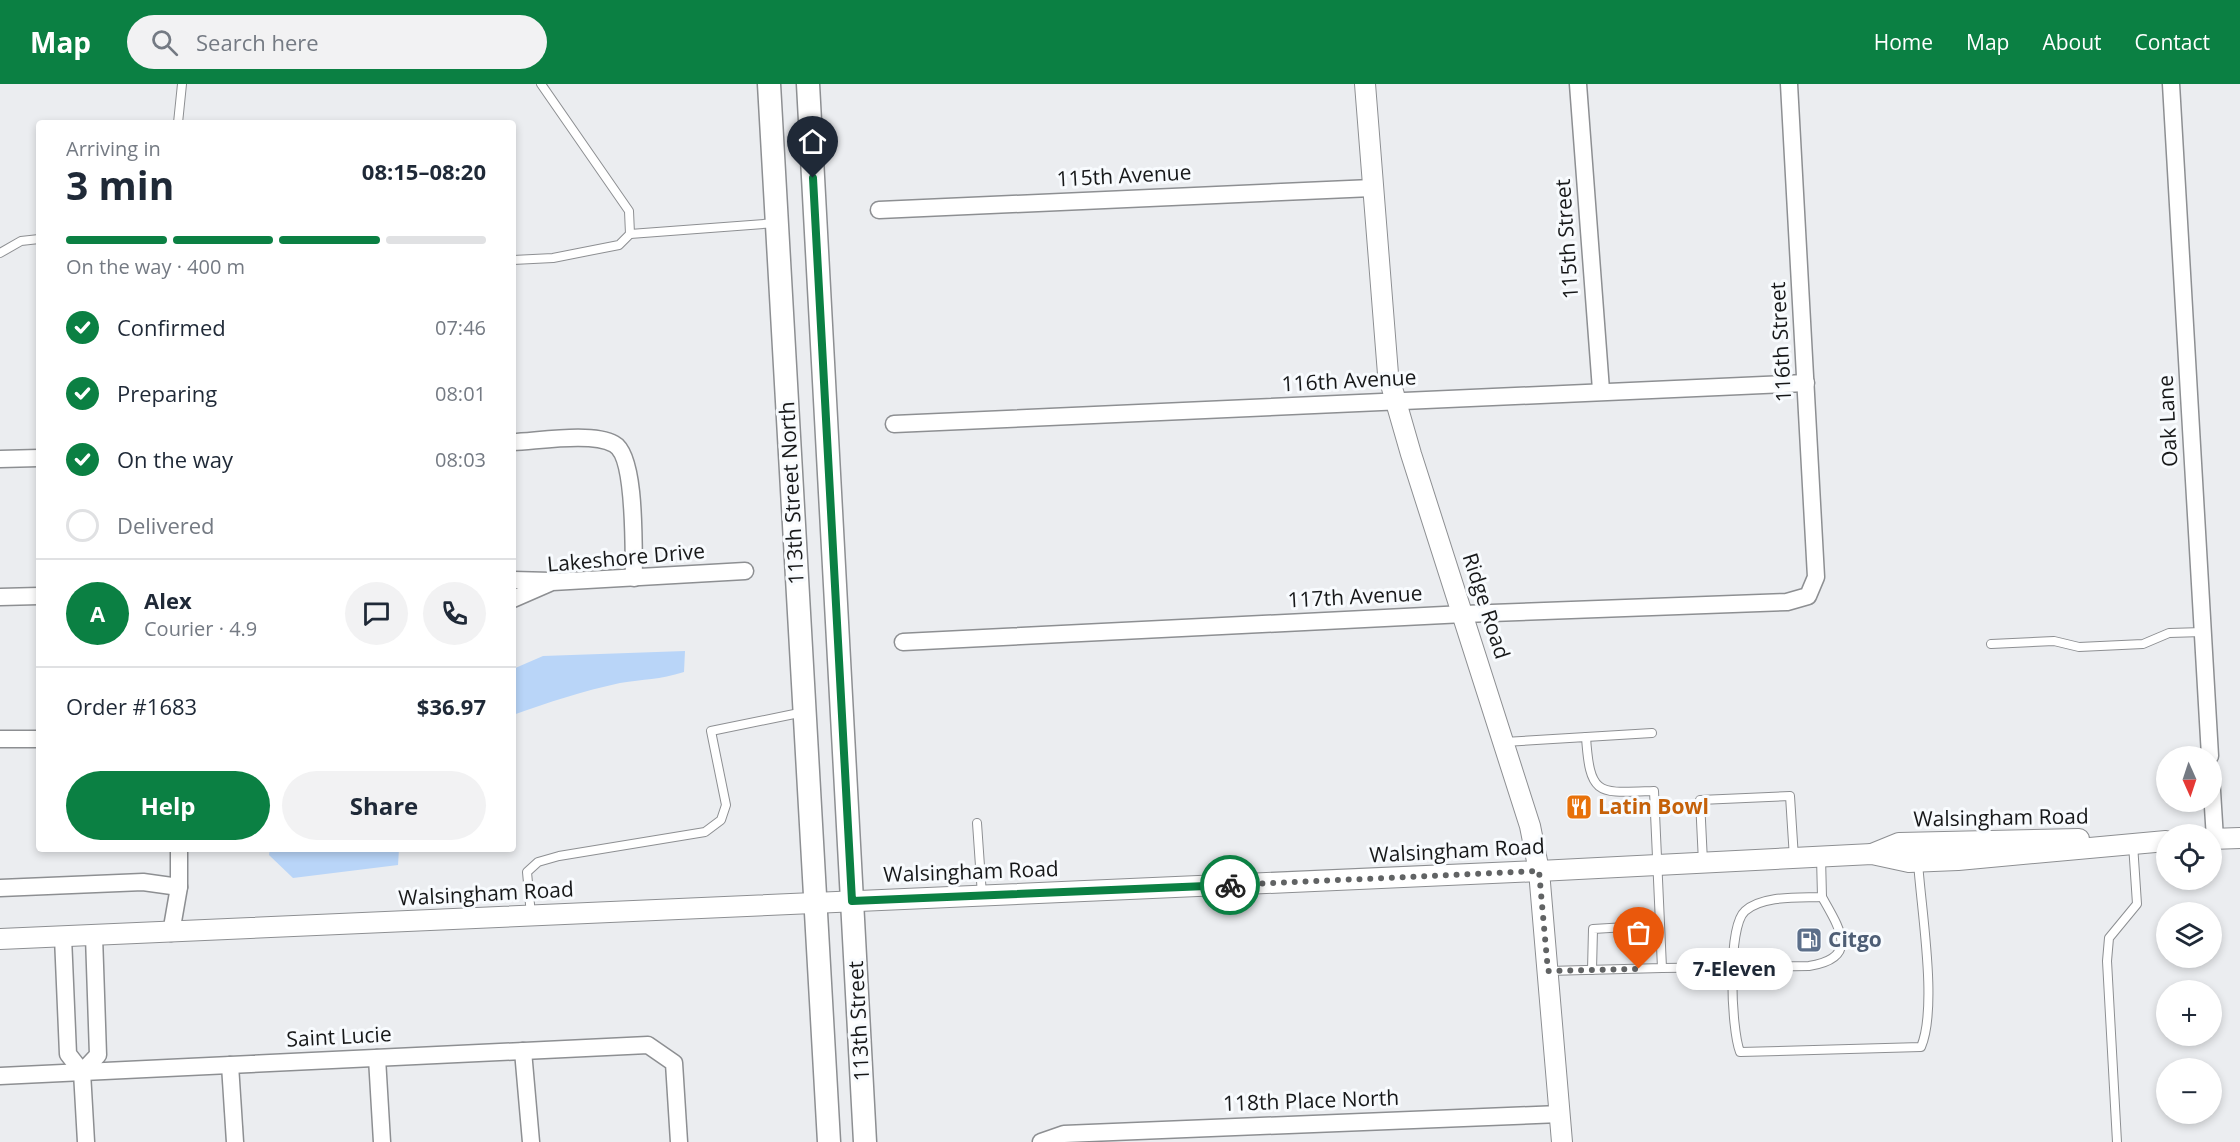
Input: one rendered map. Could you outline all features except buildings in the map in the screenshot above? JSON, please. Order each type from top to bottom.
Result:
[{"type":"main road","name":"113th Street North","points":[[769,84],[816,903]]},
{"type":"main road","name":"113th Street North","points":[[807,84],[852,901]]},
{"type":"main road","name":"113th Street","points":[[852,901],[866,1142]]},
{"type":"main road","name":"113th Street","points":[[816,903],[829,1142]]},
{"type":"street","name":"Ridge Road","points":[[1365,84],[1388,374],[1530,826],[1539,871],[1562,1142]]},
{"type":"street","name":"115th Street","points":[[1578,84],[1601,390]]},
{"type":"street","name":"116th Street","points":[[1789,84],[1816,577],[1808,596]]},
{"type":"street","name":"Oak Lane","points":[[2171,84],[2209,746]]},
{"type":"street","name":"115th Avenue","points":[[879,210],[1372,188]]},
{"type":"street","name":"116th Avenue","points":[[894,424],[1601,390],[1806,383]]},
{"type":"street","points":[[516,442],[586,439],[615,444],[624,452],[630,486],[634,578]]},
{"type":"street","points":[[0,459],[36,458]]},
{"type":"street","name":"Lakeshore Drive","points":[[516,598],[552,582],[746,571]]},
{"type":"street","points":[[516,580],[540,579],[552,582]]},
{"type":"street","points":[[0,597],[36,596]]},
{"type":"street","name":"117th Avenue","points":[[903,642],[1464,614],[1787,602],[1808,596]]},
{"type":"street","points":[[0,740],[36,739]]},
{"type":"street","points":[[2222,839],[2240,838]]},
{"type":"street","name":"Walsingham Road","points":[[1872,854],[1899,843],[1956,840],[2088,839],[2133,843]]},
{"type":"street","name":"Walsingham Road","points":[[0,939],[1539,871],[1872,854],[1918,862],[2047,854],[2156,842]]},
{"type":"street","points":[[171,933],[179,887],[179,852]]},
{"type":"street","points":[[0,888],[143,882],[179,887]]},
{"type":"street","points":[[82,1072],[98,1055],[94,936]]},
{"type":"street","points":[[63,937],[68,1054],[82,1072],[86,1142]]},
{"type":"street","name":"Saint Lucie","points":[[0,1076],[648,1045],[674,1063],[679,1142]]},
{"type":"street","points":[[523,1051],[531,1142]]},
{"type":"street","points":[[377,1058],[382,1142]]},
{"type":"street","points":[[230,1065],[235,1142]]},
{"type":"street","name":"118th Place North","points":[[1041,1142],[1064,1134],[1560,1114]]},
{"type":"lane","points":[[178,120],[182,84]]},
{"type":"lane","points":[[541,84],[629,211],[630,234]]},
{"type":"lane","points":[[516,260],[552,258],[619,245],[630,234],[777,223]]},
{"type":"lane","points":[[0,253],[21,241],[36,239]]},
{"type":"lane","points":[[1991,644],[2054,641],[2079,647],[2143,644],[2169,633],[2203,632]]},
{"type":"lane","points":[[531,916],[527,872],[538,862],[559,856],[705,832],[721,820],[726,805],[711,731],[805,711]]},
{"type":"lane","points":[[1504,742],[1652,733]]},
{"type":"lane","points":[[1586,736],[1590,772],[1597,786],[1605,792],[1654,791],[1662,968]]},
{"type":"lane","points":[[1703,863],[1700,800],[1767,796],[1790,796],[1794,859]]},
{"type":"lane","points":[[977,823],[982,895]]},
{"type":"lane","points":[[2117,1142],[2107,961],[2109,938],[2137,904],[2138,881],[2133,843]]},
{"type":"lane","points":[[1548,971],[1809,966],[1829,963],[1840,952],[1842,939],[1822,897],[1821,857]]},
{"type":"lane","points":[[1822,897],[1782,899],[1760,903],[1745,911],[1736,925],[1732,968],[1740,1052],[1921,1047],[1928,1031],[1924,927],[1918,862]]},
{"type":"lane","points":[[1592,970],[1593,929],[1660,925]]},
{"type":"water","points":[[685,651],[684,672],[606,686],[516,714],[516,668],[543,656]]},
{"type":"water","points":[[270,852],[399,852],[398,865],[293,878],[269,855]]},
{"type":"way so far","points":[[1230,885],[1539,871],[1548,971],[1639,969]]},
{"type":"place","name":"Latin Bowl","points":[[1579,807]]},
{"type":"place","name":"Citgo","points":[[1809,940]]},
{"type":"place","name":"7-Eleven","points":[[1639,969]]},
{"type":"route","points":[[813,178],[852,901],[1230,885]]}]
